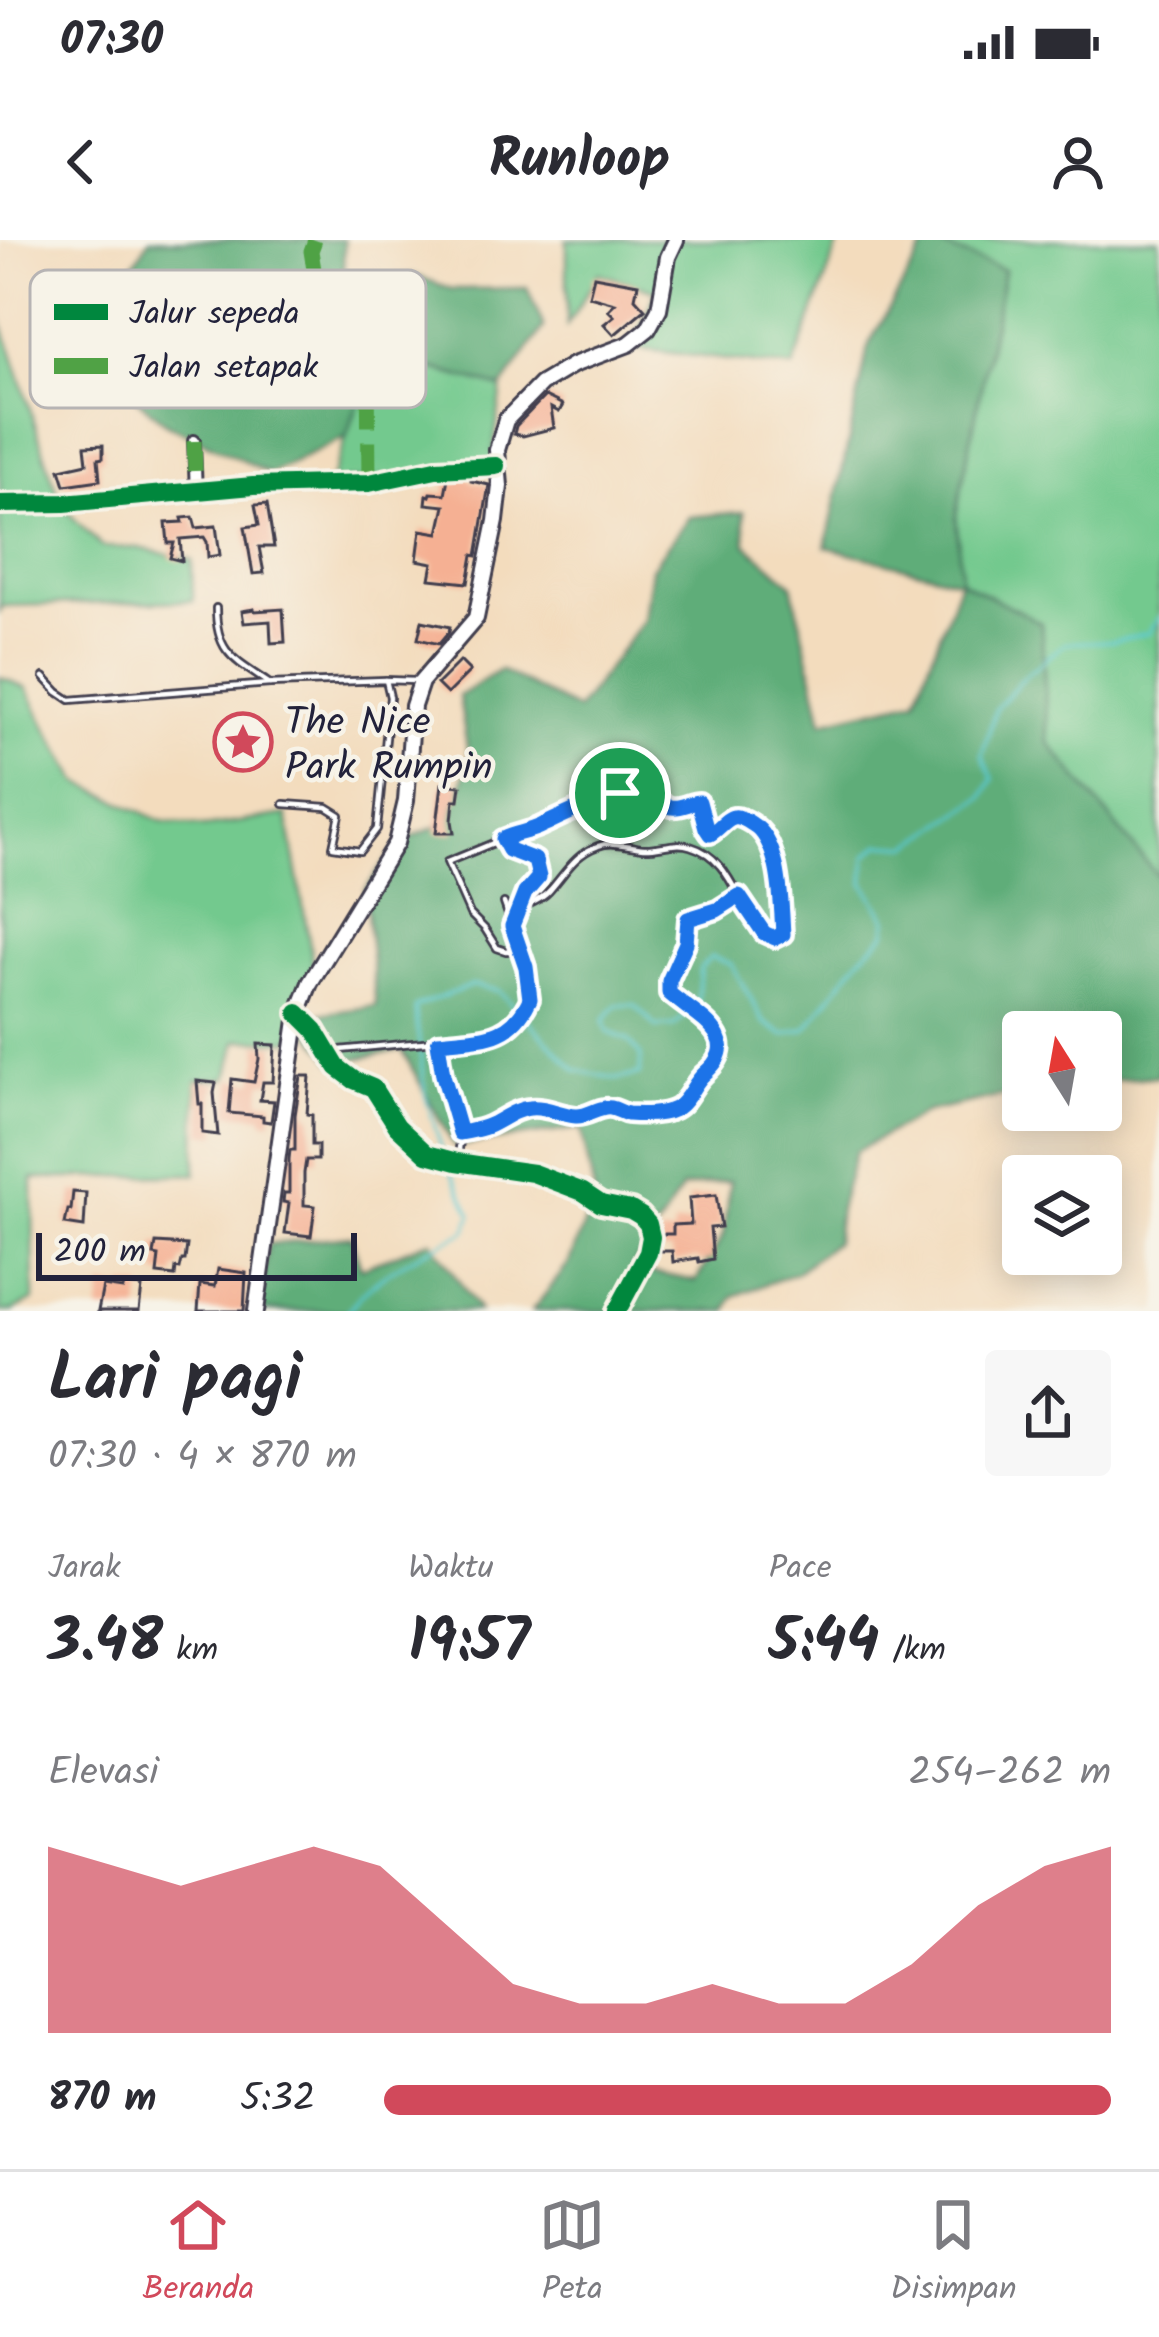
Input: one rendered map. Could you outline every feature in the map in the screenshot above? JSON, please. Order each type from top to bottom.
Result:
[{"type":"main road","points":[[256,1311],[298,1013],[310,982],[396,843],[406,800],[413,706],[421,682],[476,618],[496,521],[497,450],[506,420],[541,384],[573,365],[629,344],[648,329],[659,309],[668,256],[676,240]]},
{"type":"street","points":[[194,441],[196,493]]},
{"type":"street","points":[[0,504],[369,483],[436,469],[496,466]]},
{"type":"street","points":[[298,1013],[315,1030],[337,1067],[373,1088],[398,1126],[427,1154],[533,1173],[601,1204],[641,1216],[651,1237],[648,1253],[617,1311]]},
{"type":"lane","points":[[216,608],[220,644],[270,684]]},
{"type":"lane","points":[[44,677],[70,700],[270,684],[421,682]]},
{"type":"lane","points":[[284,804],[327,807],[340,815],[333,847],[360,851],[377,829],[390,697],[386,680]]},
{"type":"lane","points":[[520,908],[551,889],[567,867],[597,846],[618,843],[648,849],[683,844],[719,864],[764,933],[775,938],[783,934],[778,865],[760,828],[735,817],[710,834],[701,805],[695,801],[668,807],[652,795],[635,791],[553,818],[539,828],[515,833],[447,862],[470,914],[496,948],[520,950]]},
{"type":"lane","points":[[503,839],[509,850],[535,860],[539,869],[512,926]]},
{"type":"lane","points":[[460,1133],[531,1108],[572,1116],[605,1108],[623,1114],[676,1109],[697,1080],[718,1064],[721,1052],[719,1037],[710,1024],[669,993],[669,981],[686,943],[688,919],[717,910],[739,896]]},
{"type":"lane","points":[[329,1051],[498,1035],[512,1026],[530,999],[504,903]]},
{"type":"lane","points":[[438,1042],[460,1133],[454,1161]]},
{"type":"green space","points":[[149,240],[344,240],[343,270],[130,270]]},
{"type":"green space","points":[[567,240],[840,240],[793,368],[632,348],[656,291],[599,273],[567,325]]},
{"type":"green space","points":[[924,240],[1159,240],[1159,878],[1048,742],[1041,623],[961,581],[956,515],[1004,271]]},
{"type":"green space","points":[[928,241],[1004,270],[956,515],[961,581],[1041,623],[1048,742],[1159,878],[1159,1076],[1122,1079],[1122,1011],[1002,1011],[1002,1096],[927,1112],[855,1152],[835,1242],[796,1273],[734,1296],[727,1311],[532,1311],[568,1265],[595,1197],[581,1128],[454,1146],[402,1050],[334,1063],[298,1017],[376,1006],[365,890],[400,842],[450,821],[469,760],[459,696],[500,670],[577,710],[644,619],[651,568],[689,517],[744,512],[746,544],[792,584],[823,721],[916,699],[960,581],[826,547],[869,344]],"holes":[[[730,1181],[723,1236],[696,1281],[632,1269],[682,1188]]]},
{"type":"green space","points":[[426,279],[452,289],[527,288],[544,327],[502,388],[426,367]]},
{"type":"green space","points":[[0,315],[61,505],[102,547],[139,548],[192,560],[193,601],[3,606],[0,611]]},
{"type":"green space","points":[[426,367],[502,388],[491,469],[330,482],[357,408],[426,408]]},
{"type":"green space","points":[[148,408],[357,408],[346,437],[270,474],[165,423]]},
{"type":"green space","points":[[0,677],[27,688],[79,782],[161,821],[205,827],[287,815],[313,963],[291,1041],[237,1040],[228,1078],[197,1080],[196,1174],[33,1179],[34,1300],[13,1311],[0,1311]]},
{"type":"green space","points":[[351,1236],[361,1268],[431,1240],[479,1311],[259,1311],[268,1244]]},
{"type":"building","points":[[594,276],[638,284],[635,298],[645,309],[614,335],[604,324],[614,316],[608,310],[615,303],[589,296]]},
{"type":"building","points":[[545,396],[563,405],[559,412],[551,408],[554,428],[514,434],[516,426]]},
{"type":"building","points":[[103,445],[103,458],[98,459],[100,480],[65,485],[60,469],[87,463],[85,446]]},
{"type":"building","points":[[448,478],[471,478],[489,485],[468,583],[430,579],[433,563],[417,560],[421,530],[439,533],[445,506],[426,504],[427,495],[445,494]]},
{"type":"building","points":[[267,504],[274,547],[259,547],[264,573],[253,574],[245,527],[259,525],[255,505]]},
{"type":"building","points":[[193,517],[196,528],[216,526],[220,555],[208,557],[204,537],[180,539],[182,561],[170,558],[174,543],[168,543],[166,523]]},
{"type":"building","points":[[283,609],[285,642],[271,643],[270,621],[244,623],[242,611]]},
{"type":"building","points":[[422,621],[450,627],[449,632],[439,644],[418,639]]},
{"type":"building","points":[[460,661],[470,671],[447,694],[437,684]]},
{"type":"building","points":[[442,784],[461,786],[459,800],[454,800],[454,833],[436,833]]},
{"type":"building","points":[[258,1044],[275,1045],[273,1082],[263,1082],[260,1100],[274,1101],[271,1122],[263,1121],[263,1116],[229,1113],[232,1079],[254,1082]]},
{"type":"building","points":[[301,1076],[310,1076],[307,1114],[312,1115],[312,1145],[318,1145],[318,1160],[306,1160],[304,1173],[304,1205],[315,1206],[311,1236],[285,1233],[289,1203],[283,1202],[284,1193],[289,1193]]},
{"type":"building","points":[[197,1081],[216,1083],[218,1135],[202,1133]]},
{"type":"building","points":[[73,1192],[86,1193],[84,1227],[65,1224]]},
{"type":"building","points":[[716,1195],[721,1227],[710,1228],[713,1259],[673,1262],[672,1251],[660,1251],[661,1234],[673,1234],[673,1225],[691,1224],[689,1198]]},
{"type":"building","points":[[156,1243],[187,1245],[175,1276],[157,1274]]},
{"type":"building","points":[[218,1269],[246,1273],[244,1311],[198,1311],[200,1284],[215,1286]]},
{"type":"building","points":[[124,1285],[142,1287],[139,1311],[98,1311],[103,1286],[123,1289]]},
{"type":"waterway","points":[[443,1153],[425,1095],[415,1007],[473,985],[499,991],[576,1070],[617,1079],[640,1074],[641,1056],[628,1040],[608,1032],[604,1020],[617,1005],[635,1005],[656,1027],[674,1026],[697,1004],[700,969],[711,957],[731,964],[764,1022],[783,1035],[806,1029],[859,959],[886,933],[887,919],[864,883],[866,856],[881,844],[909,846],[983,797],[993,779],[982,755],[996,708],[1027,674],[1066,643],[1114,641],[1149,633],[1159,617]]},
{"type":"waterway","points":[[348,1311],[386,1274],[466,1231],[472,1214],[446,1163]]},
{"type":"marked path","points":[[314,270],[311,251],[315,240]]},
{"type":"marked path","points":[[368,408],[369,483]]},
{"type":"marked path","points":[[194,441],[196,493]]},
{"type":"cycle path","points":[[0,504],[369,483],[436,469],[496,466]]},
{"type":"cycle path","points":[[298,1013],[315,1030],[337,1067],[373,1088],[397,1126],[427,1154],[533,1173],[601,1204],[641,1216],[651,1237],[648,1253],[617,1311]]},
{"type":"place","name":"The Nice Park Rumpin","points":[[243,742]]},
{"type":"route","points":[[620,793],[652,795],[668,807],[699,802],[710,834],[735,817],[760,828],[778,865],[783,934],[775,938],[764,933],[739,896],[717,910],[688,919],[686,943],[669,981],[669,993],[710,1024],[719,1037],[721,1052],[718,1064],[697,1080],[676,1109],[623,1114],[605,1108],[572,1116],[531,1108],[460,1133],[438,1042],[498,1035],[512,1026],[530,999],[526,967],[512,926],[539,869],[535,860],[509,850],[503,839],[620,793]]}]
